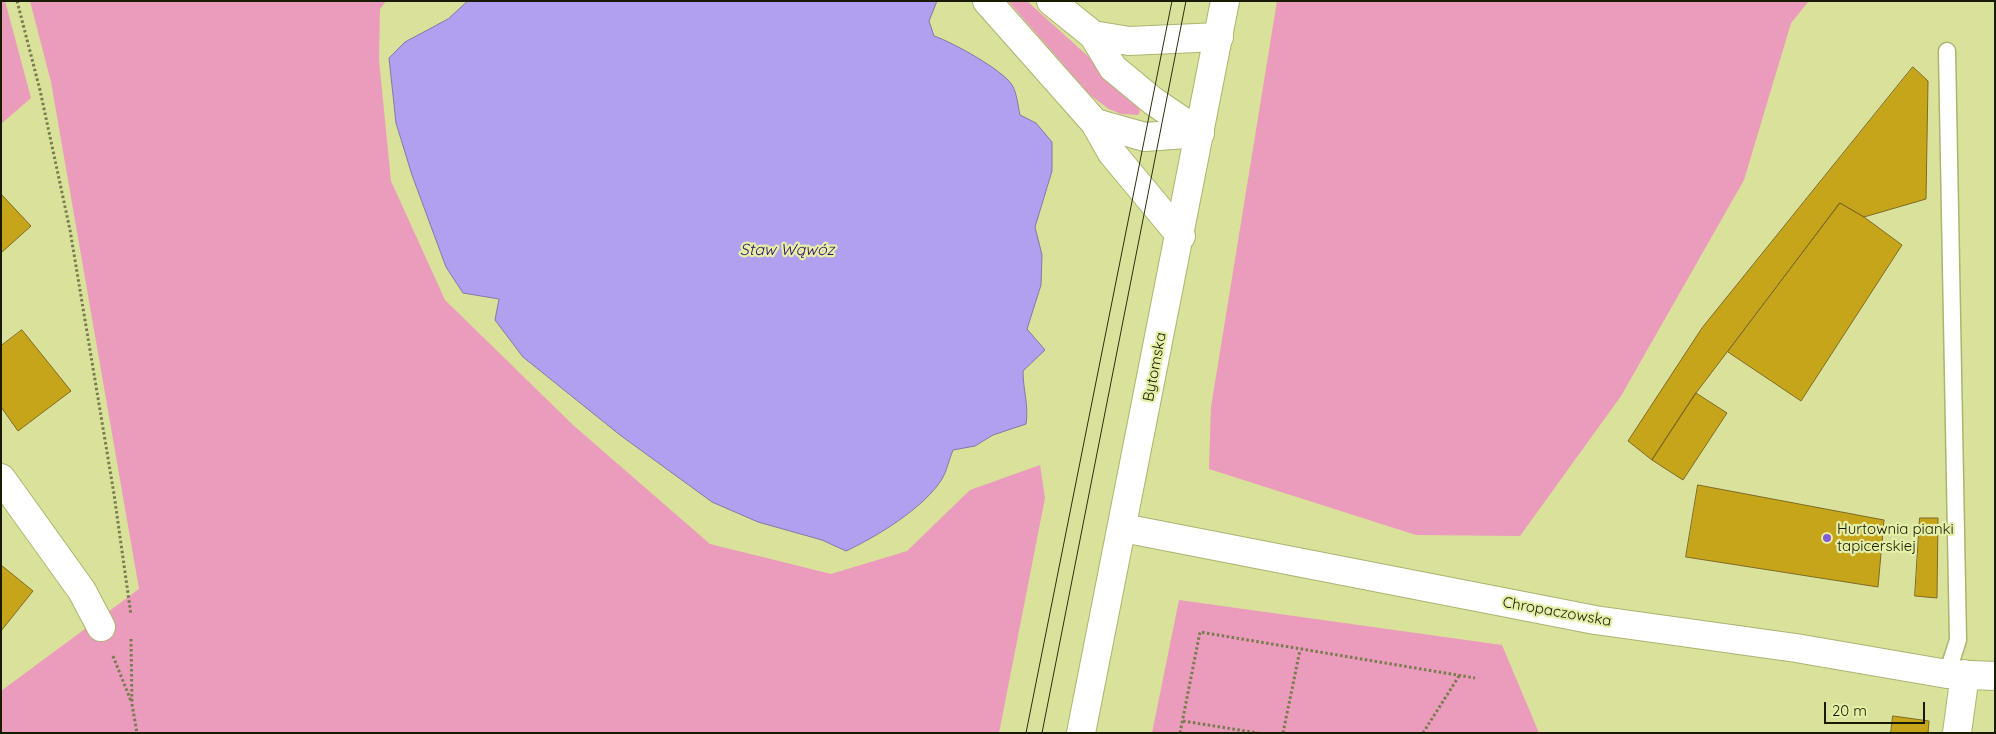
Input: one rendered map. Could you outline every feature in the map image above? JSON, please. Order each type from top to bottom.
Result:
[{"type":"street","points":[[987,1],[1095,123],[1112,153],[1181,236]]},
{"type":"street","points":[[1051,1],[1093,35],[1114,68],[1153,101],[1200,133]]},
{"type":"street","name":"Bytomska","points":[[1081,733],[1181,236],[1225,1]]},
{"type":"street","points":[[1093,35],[1129,41],[1219,37]]},
{"type":"street","points":[[1095,123],[1145,137],[1200,133]]},
{"type":"street","points":[[1,478],[82,591],[101,627]]},
{"type":"street","name":"Chropaczowska","points":[[1123,528],[1594,620],[1796,648],[1956,674],[1995,676]]},
{"type":"street","points":[[1956,674],[1957,733]]},
{"type":"lane","points":[[1947,52],[1958,640],[1956,674]]},
{"type":"path","points":[[17,1],[40,90],[70,230],[112,484],[131,619]]},
{"type":"path","points":[[101,627],[132,704]]},
{"type":"path","points":[[1180,733],[1200,632],[1475,678]]},
{"type":"path","points":[[131,638],[132,704],[137,733]]},
{"type":"path","points":[[1283,733],[1300,650]]},
{"type":"path","points":[[1423,733],[1459,676]]},
{"type":"path","points":[[1183,721],[1258,733]]},
{"type":"shaded area","points":[[1,1],[5,1],[31,98],[1,124]]},
{"type":"shaded area","points":[[30,1],[386,1],[380,9],[379,60],[391,181],[445,300],[573,425],[710,544],[831,574],[907,551],[970,490],[1040,465],[1045,498],[999,733],[1,733],[1,691],[139,589],[51,82]]},
{"type":"shaded area","points":[[1008,1],[1027,1],[1133,97],[1140,111],[1138,115],[1121,114],[1109,109],[1090,95]]},
{"type":"shaded area","points":[[1277,1],[1809,1],[1791,23],[1744,180],[1621,396],[1520,536],[1416,535],[1209,469],[1211,407]]},
{"type":"shaded area","points":[[1179,600],[1502,645],[1539,733],[1152,733]]},
{"type":"water","name":"Staw Wąwóz","points":[[468,1],[937,1],[929,21],[934,36],[976,57],[1007,79],[1015,92],[1020,115],[1036,123],[1052,142],[1052,171],[1035,227],[1042,255],[1041,285],[1027,329],[1045,350],[1023,371],[1027,411],[1026,424],[993,435],[975,446],[953,450],[942,479],[924,501],[885,530],[846,551],[822,540],[758,522],[712,502],[620,435],[523,357],[495,320],[499,299],[463,293],[446,267],[412,175],[396,123],[389,58],[405,42],[448,19]]},
{"type":"building","points":[[1913,67],[1928,81],[1926,199],[1864,217],[1840,203],[1696,393],[1652,460],[1628,441],[1702,328]]},
{"type":"building","points":[[1,194],[31,226],[1,253]]},
{"type":"building","points":[[1840,203],[1864,217],[1902,245],[1801,401],[1728,352]]},
{"type":"building","points":[[22,330],[71,391],[18,431],[1,407],[1,346]]},
{"type":"building","points":[[1696,393],[1727,413],[1683,480],[1652,460]]},
{"type":"building","points":[[1698,485],[1884,520],[1878,587],[1686,557]]},
{"type":"building","points":[[1920,518],[1938,518],[1937,598],[1915,596]]},
{"type":"building","points":[[1,565],[33,591],[1,631]]},
{"type":"building","points":[[1893,716],[1929,721],[1928,733],[1891,733]]},
{"type":"tram line","points":[[1026,733],[1172,1]]},
{"type":"tram line","points":[[1042,733],[1186,1]]},
{"type":"place","name":"Hurtownia pianki tapicerskiej","points":[[1827,538]]}]
